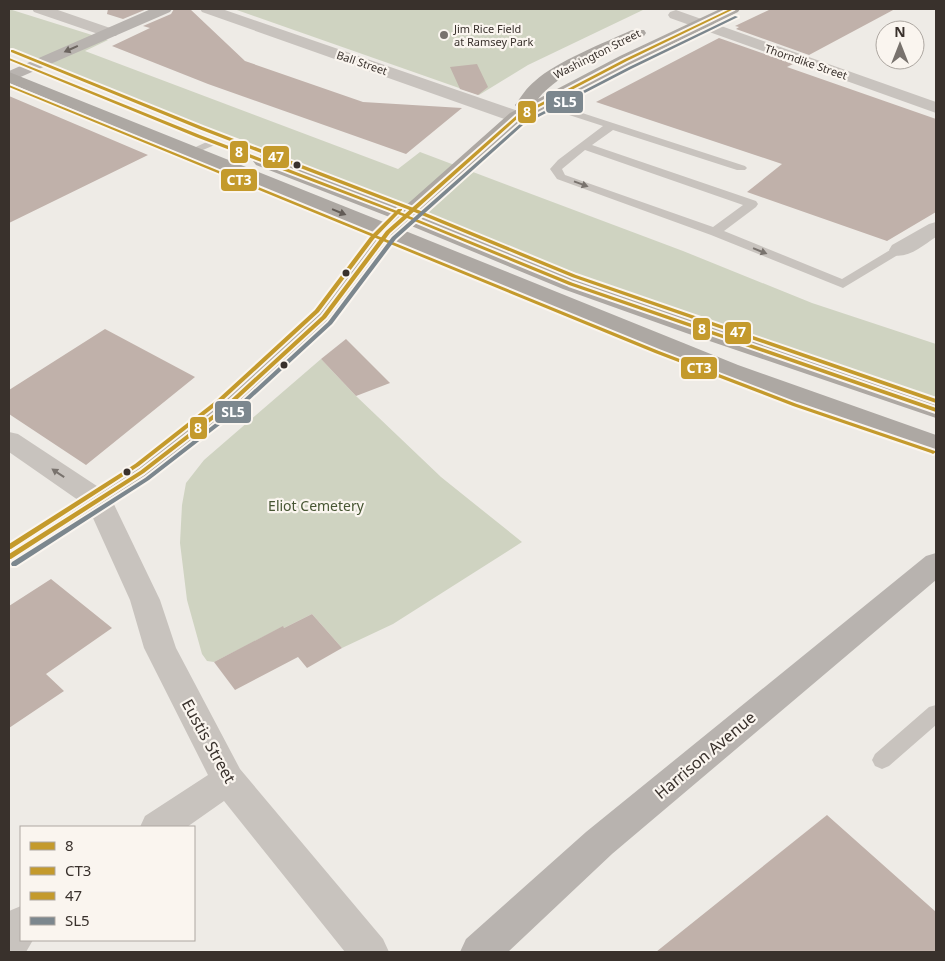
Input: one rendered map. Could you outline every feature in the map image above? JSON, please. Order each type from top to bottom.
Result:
[{"type":"main road","points":[[9,77],[164,9]]},
{"type":"main road","name":"Washington Street","points":[[9,557],[142,472],[226,407],[324,317],[397,224],[536,101],[732,9]]},
{"type":"main road","name":"Washington Street","points":[[536,101],[540,85],[555,74],[671,18]]},
{"type":"main road","points":[[9,59],[213,142],[397,224],[585,315],[717,367],[936,444]]},
{"type":"main road","points":[[9,77],[191,152],[694,328],[936,410]]},
{"type":"main road","name":"Harrison Avenue","points":[[480,952],[599,843],[936,564]]},
{"type":"street","points":[[40,9],[110,32]]},
{"type":"street","name":"Ball Street","points":[[208,9],[516,117]]},
{"type":"street","name":"Thorndike Street","points":[[671,18],[701,25],[936,108]]},
{"type":"street","points":[[900,250],[936,228]]},
{"type":"street","points":[[9,440],[99,501]]},
{"type":"street","name":"Eustis Street","points":[[99,501],[146,600],[160,648],[228,780],[369,952]]},
{"type":"street","points":[[159,826],[228,780]]},
{"type":"street","points":[[9,945],[20,926]]},
{"type":"lane","points":[[536,101],[741,168]]},
{"type":"lane","points":[[612,125],[562,162],[556,169],[562,177],[715,232],[843,284],[900,250]]},
{"type":"lane","points":[[191,152],[213,142]]},
{"type":"lane","points":[[583,146],[752,204],[715,232]]},
{"type":"lane","points":[[882,760],[936,713]]},
{"type":"green space","points":[[9,9],[108,40],[85,51],[398,169],[420,152],[683,251],[812,303],[936,344],[936,399],[655,304],[9,52]]},
{"type":"green space","points":[[234,9],[645,9],[528,65],[479,95]]},
{"type":"green space","name":"Eliot Cemetery","points":[[321,359],[356,396],[441,477],[522,542],[393,624],[342,648],[312,614],[284,628],[282,627],[214,662],[207,661],[202,654],[187,600],[180,543],[182,505],[186,483],[204,460]]},
{"type":"building","points":[[108,9],[147,9],[123,19],[107,14]]},
{"type":"building","points":[[174,9],[190,9],[245,61],[363,102],[462,108],[406,154],[208,84],[112,46],[150,28],[143,26],[171,14]]},
{"type":"building","points":[[771,9],[895,9],[809,55],[736,29],[739,27],[735,26]]},
{"type":"building","points":[[719,38],[793,64],[787,67],[936,119],[936,212],[887,241],[747,192],[782,164],[596,102]]},
{"type":"building","points":[[477,64],[488,87],[478,95],[460,89],[450,67]]},
{"type":"building","points":[[9,96],[148,155],[9,223]]},
{"type":"building","points":[[105,329],[195,377],[86,465],[9,414],[9,390]]},
{"type":"building","points":[[346,339],[390,383],[356,396],[321,359]]},
{"type":"building","points":[[51,579],[112,628],[46,674],[64,691],[9,728],[9,606]]},
{"type":"building","points":[[312,614],[342,648],[307,668],[298,657],[235,690],[214,662],[283,626],[284,628]]},
{"type":"building","points":[[827,815],[936,912],[936,952],[656,952]]},
{"type":"transit line","name":"8","points":[[9,557],[142,472],[226,407],[324,317],[388,232],[517,117],[626,60],[732,9]]},
{"type":"transit line","name":"SL5","points":[[14,564],[147,479],[232,413],[330,323],[394,238],[522,124],[630,68],[736,17]]},
{"type":"transit line","name":"47","points":[[12,51],[201,128],[409,208],[574,276],[936,401]]},
{"type":"transit line","name":"8","points":[[9,59],[198,136],[406,216],[571,284],[936,410]]},
{"type":"transit line","name":"CT3","points":[[9,86],[657,352],[795,405],[933,452]]},
{"type":"transit line","name":"47","points":[[9,547],[137,465],[220,400],[317,311],[372,238],[400,210]]},
{"type":"place","name":"Jim Rice Field at Ramsey Park","points":[[444,35]]}]
